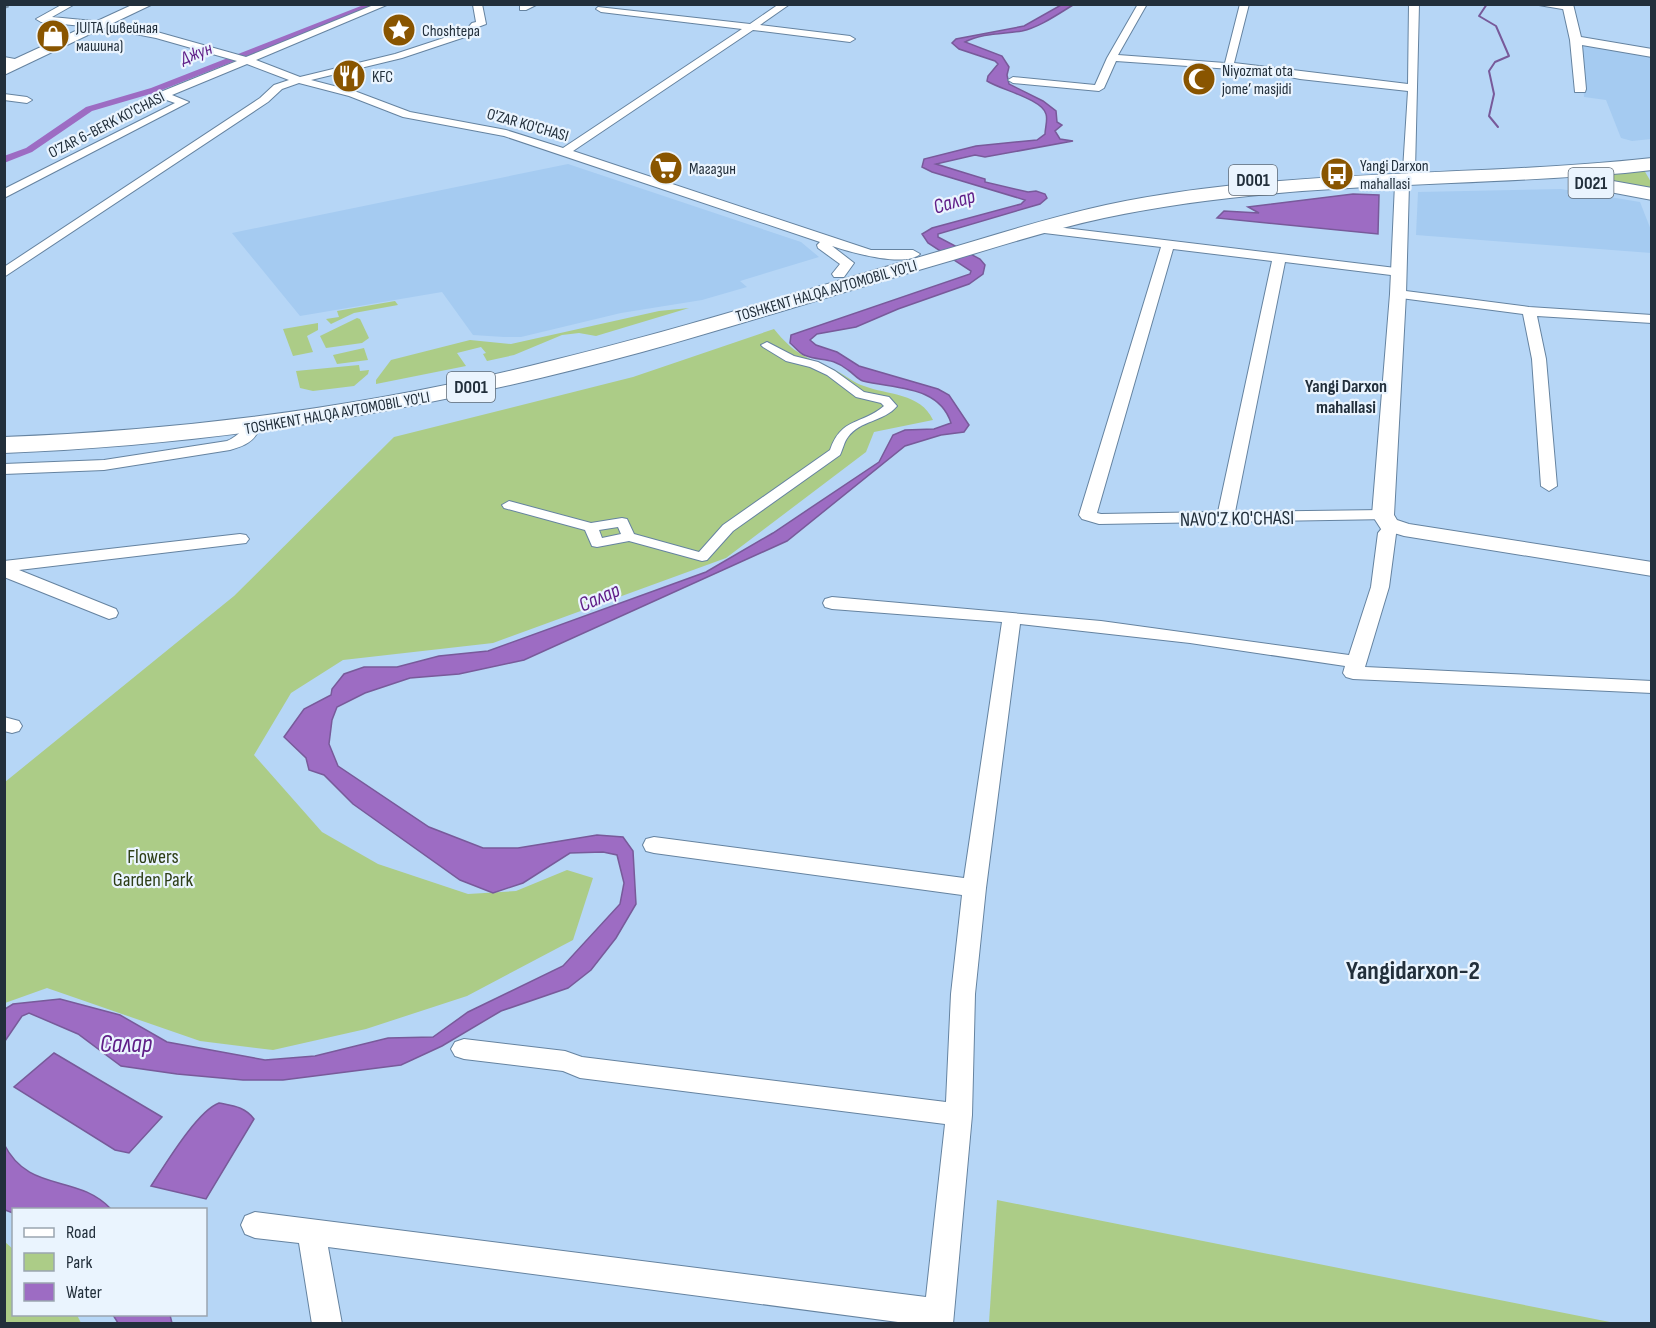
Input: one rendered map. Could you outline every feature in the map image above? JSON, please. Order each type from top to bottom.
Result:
[{"type":"highway","points":[[1536,169],[1652,147]]},
{"type":"highway","name":"TOSHKENT HALQA AVTOMOBIL YO'LI","points":[[1536,169],[1652,156]]},
{"type":"highway","name":"TOSHKENT HALQA AVTOMOBIL YO'LI","points":[[4,445],[88,442],[252,428],[414,400],[1088,210],[1127,207],[1247,189],[1404,174],[1652,164]]},
{"type":"highway","name":"D021","points":[[1536,169],[1652,194]]},
{"type":"highway","name":"TOSHKENT HALQA AVTOMOBIL YO'LI","points":[[977,241],[1040,229],[1088,210]]},
{"type":"highway","name":"TOSHKENT HALQA AVTOMOBIL YO'LI","points":[[4,428],[123,424],[293,406],[410,387],[584,353],[838,274],[919,257]]},
{"type":"main road","points":[[97,24],[134,4]]},
{"type":"main road","points":[[6,64],[146,4]]},
{"type":"street","name":"O'ZAR KO'CHASI","points":[[71,4],[41,19],[97,24],[157,35],[246,60],[299,80],[353,94],[407,115],[493,129],[566,151],[870,254],[919,257]]},
{"type":"street","points":[[246,60],[385,4]]},
{"type":"street","points":[[523,8],[534,4]]},
{"type":"street","points":[[566,151],[786,4]]},
{"type":"street","points":[[1013,80],[1099,88],[1112,57],[1143,4]]},
{"type":"street","points":[[1229,65],[1245,4]]},
{"type":"street","points":[[1414,4],[1413,88],[1402,184],[1387,533],[1380,587],[1353,672],[1652,687]]},
{"type":"street","points":[[1537,4],[1568,6],[1576,40],[1581,89]]},
{"type":"street","points":[[4,273],[264,100],[278,87],[398,56],[468,33],[475,25],[481,24],[478,5]]},
{"type":"street","points":[[601,9],[850,39]]},
{"type":"street","points":[[1576,40],[1652,53]]},
{"type":"street","points":[[1112,57],[1260,68],[1300,76],[1413,88]]},
{"type":"street","name":"O'ZAR 6-BERK KO'CHASI","points":[[4,194],[184,102],[162,95],[246,60]]},
{"type":"street","points":[[272,71],[278,87]]},
{"type":"street","points":[[4,97],[27,100]]},
{"type":"street","name":"O'ZAR KO'CHASI","points":[[745,213],[817,242],[842,257],[847,263],[838,274]]},
{"type":"street","points":[[1040,229],[1399,272]]},
{"type":"street","name":"NAVO'Z KO'CHASI","points":[[1168,244],[1087,512],[1091,518],[1388,520],[1404,530],[1652,569]]},
{"type":"street","points":[[1225,518],[1279,258]]},
{"type":"street","points":[[1398,294],[1529,311],[1652,319]]},
{"type":"street","points":[[1529,311],[1539,358],[1549,486]]},
{"type":"street","points":[[509,504],[591,527],[622,522],[629,537],[702,556],[728,528],[836,452],[843,434],[855,425],[885,413],[891,406],[885,400],[860,395],[831,373],[814,364],[790,359],[766,345]]},
{"type":"street","points":[[4,470],[104,465],[230,445],[243,440],[252,428]]},
{"type":"street","points":[[4,568],[240,539]]},
{"type":"street","points":[[4,568],[109,613]]},
{"type":"street","points":[[832,603],[1012,617],[1191,637],[1313,658],[1356,661]]},
{"type":"street","points":[[255,1225],[938,1318],[959,1115],[963,994],[974,888],[1012,617]]},
{"type":"street","points":[[654,846],[974,888]]},
{"type":"street","points":[[464,1048],[565,1061],[580,1067],[959,1115]]},
{"type":"street","points":[[311,1233],[327,1323]]},
{"type":"shaded area","points":[[1580,42],[1651,55],[1651,139],[1632,141],[1621,138],[1606,100],[1584,97]]},
{"type":"shaded area","points":[[568,164],[801,242],[819,257],[740,281],[747,287],[702,300],[621,313],[521,337],[504,337],[473,335],[442,292],[300,316],[232,233]]},
{"type":"shaded area","points":[[1561,189],[1640,202],[1651,230],[1651,253],[1416,235],[1418,192]]},
{"type":"green space","points":[[1644,170],[1651,182],[1651,190],[1578,176]]},
{"type":"green space","points":[[395,301],[398,305],[354,313],[331,324],[326,319],[339,317],[337,311]]},
{"type":"green space","points":[[689,308],[596,336],[579,333],[562,335],[514,355],[487,361],[483,354],[486,353],[481,347],[457,353],[466,366],[376,384],[376,380],[391,360],[470,340],[511,344],[659,311]]},
{"type":"green space","points":[[357,318],[360,319],[369,338],[362,343],[326,348],[320,336]]},
{"type":"green space","points":[[318,323],[318,330],[307,336],[313,352],[293,356],[283,329]]},
{"type":"green space","name":"Flowers Garden Park","points":[[774,329],[789,345],[802,354],[860,385],[912,400],[928,411],[933,420],[874,432],[866,452],[726,558],[493,643],[343,660],[291,693],[254,755],[322,832],[378,864],[468,894],[516,891],[567,870],[593,878],[573,940],[467,996],[366,1029],[273,1050],[200,1041],[47,988],[5,1003],[5,782],[234,596],[394,437],[633,377]]},
{"type":"green space","points":[[364,348],[368,360],[337,364],[333,355]]},
{"type":"green space","points":[[359,365],[360,371],[369,370],[368,374],[354,386],[313,391],[300,388],[296,371]]},
{"type":"green space","points":[[997,1200],[1615,1323],[989,1323]]},
{"type":"green space","points":[[5,1242],[12,1248],[12,1316],[78,1316],[81,1323],[5,1323]]},
{"type":"water","name":"Салар","points":[[1061,5],[1073,5],[1035,27],[1022,31],[985,35],[965,42],[1002,56],[1009,67],[1007,75],[1009,84],[1043,101],[1056,111],[1057,122],[1062,125],[1055,131],[1060,139],[1073,141],[985,157],[975,155],[936,164],[985,179],[985,182],[1028,192],[1036,191],[1045,194],[1047,198],[1040,204],[938,234],[938,237],[980,259],[985,265],[983,274],[969,284],[898,309],[856,327],[817,334],[810,340],[816,345],[837,352],[859,366],[938,389],[949,395],[969,425],[964,432],[941,435],[905,446],[787,541],[524,660],[459,674],[410,678],[365,693],[337,707],[332,720],[329,744],[338,766],[429,827],[483,848],[518,848],[597,835],[623,837],[633,851],[636,904],[616,938],[591,970],[568,988],[501,1011],[442,1046],[401,1065],[283,1080],[243,1080],[121,1066],[78,1034],[29,1013],[22,1016],[5,1041],[5,1009],[13,1004],[60,999],[120,1015],[167,1042],[265,1060],[315,1056],[388,1038],[433,1037],[468,1012],[563,966],[620,904],[624,883],[617,855],[603,852],[570,853],[523,883],[493,893],[460,880],[353,804],[324,775],[309,770],[306,758],[284,737],[304,709],[331,695],[332,689],[344,674],[364,667],[397,667],[439,656],[488,651],[706,572],[773,533],[879,462],[893,435],[905,430],[934,429],[951,423],[937,402],[926,395],[863,381],[836,363],[804,355],[790,343],[791,335],[970,274],[971,271],[928,243],[922,234],[932,228],[1021,204],[1025,200],[932,172],[922,167],[924,159],[976,146],[1037,140],[1045,134],[1047,116],[1043,109],[1029,99],[987,81],[988,76],[998,64],[995,61],[959,49],[952,43],[956,39],[1024,26]]},
{"type":"water","points":[[1353,194],[1379,195],[1378,234],[1217,218],[1224,211],[1259,213],[1248,207]]},
{"type":"water","points":[[54,1053],[162,1117],[129,1153],[115,1150],[14,1087]]},
{"type":"water","points":[[219,1103],[243,1109],[254,1119],[206,1199],[151,1186],[201,1116]]},
{"type":"water","points":[[4,1144],[14,1160],[26,1170],[83,1191],[98,1198],[110,1208],[12,1208],[12,1213],[5,1210]]},
{"type":"water","points":[[114,1316],[170,1316],[172,1323],[118,1323]]},
{"type":"waterway","name":"Джун","points":[[4,160],[29,150],[89,109],[154,90],[374,4]]},
{"type":"waterway","points":[[1487,4],[1479,16],[1496,26],[1509,56],[1495,62],[1489,71],[1494,94],[1489,116],[1498,127]]},
{"type":"railway","points":[[4,8],[15,4]]},
{"type":"place","name":"Choshtepa","points":[[399,30]]},
{"type":"place","name":"JUITA (швейная машина)","points":[[53,36]]},
{"type":"place","name":"KFC","points":[[349,76]]},
{"type":"place","name":"Niyozmat ota jome’ masjidi","points":[[1199,79]]},
{"type":"place","name":"Магазин","points":[[666,168]]},
{"type":"place","name":"Yangi Darxon mahallasi","points":[[1337,174]]},
{"type":"district","name":"Yangi Darxon mahallasi","points":[[1346,396]]},
{"type":"district","name":"Yangidarxon-2","points":[[1413,970]]}]
